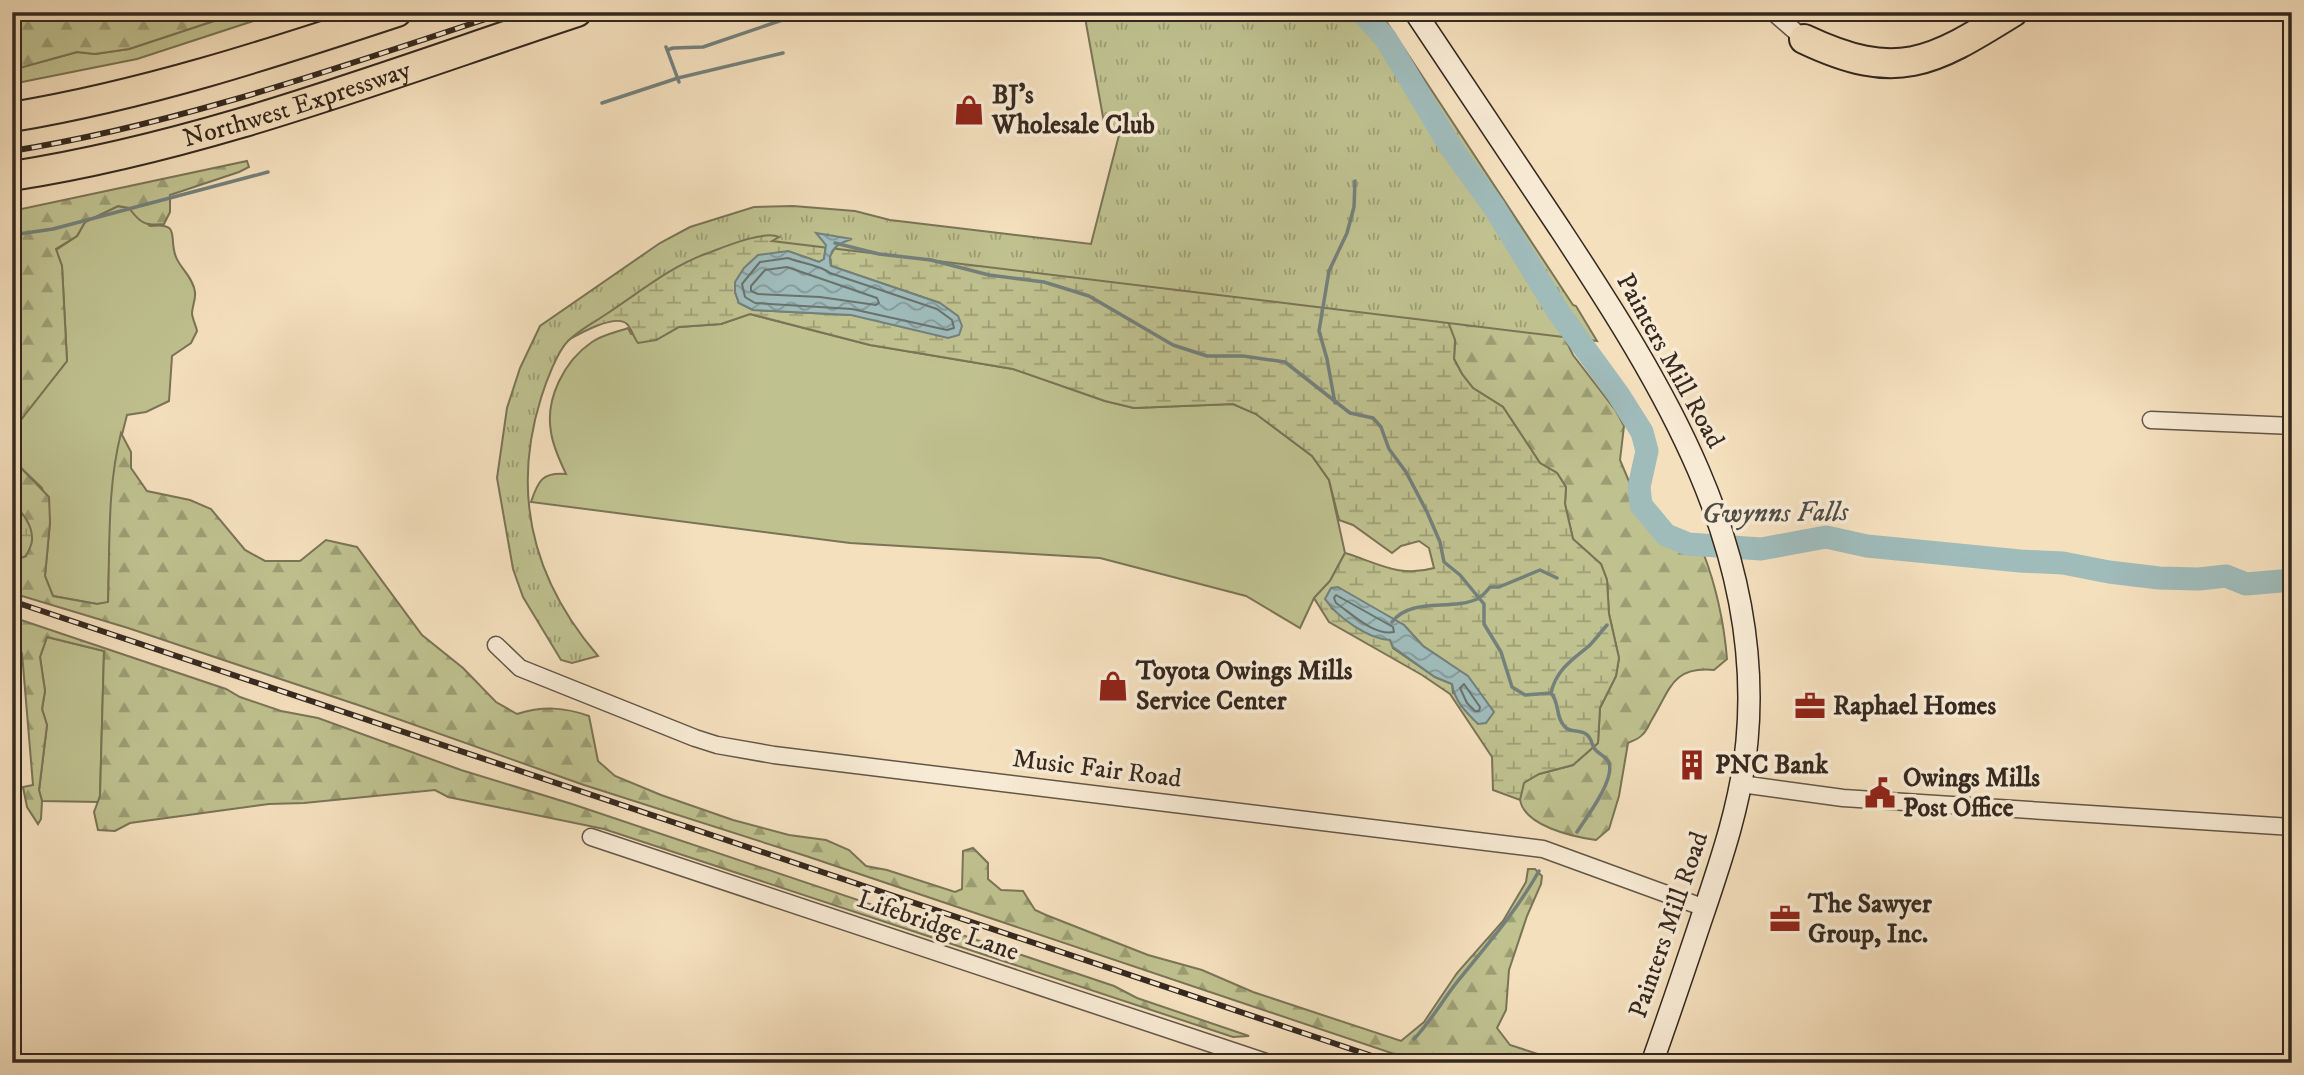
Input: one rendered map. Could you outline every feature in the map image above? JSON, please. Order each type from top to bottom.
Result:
[{"type":"highway","name":"Northwest Expressway","points":[[12,117],[96,100],[236,64],[397,12]]},
{"type":"highway","name":"Northwest Expressway","points":[[12,176],[95,160],[252,119],[577,12]]},
{"type":"highway","points":[[1804,39],[1834,53],[1858,60],[1895,65],[1958,46],[2013,12]]},
{"type":"main road","name":"Painters Mill Road","points":[[1415,12],[1634,343],[1688,444],[1718,519],[1734,574],[1744,619],[1748,660],[1747,740],[1741,783],[1732,828],[1652,1063]]},
{"type":"street","points":[[1773,12],[1804,39]]},
{"type":"street","points":[[2151,420],[2292,426]]},
{"type":"street","name":"Music Fair Road","points":[[496,645],[520,668],[717,744],[774,755],[1543,849],[1705,908]]},
{"type":"street","points":[[1741,783],[1843,798],[2292,827]]},
{"type":"street","name":"Lifebridge Lane","points":[[591,837],[1269,1063]]},
{"type":"green space","points":[[12,12],[241,12],[129,49],[95,54],[77,52],[12,70]]},
{"type":"green space","points":[[241,12],[281,12],[137,59],[12,84],[12,70],[77,52],[95,54],[129,49]]},
{"type":"green space","points":[[1084,12],[1380,12],[1597,341],[772,241],[779,237],[772,235],[744,240],[694,258],[656,280],[572,337],[552,368],[532,434],[528,468],[534,534],[543,566],[557,597],[598,656],[572,663],[561,660],[523,597],[513,569],[497,478],[507,408],[520,368],[540,326],[660,243],[690,227],[754,207],[793,206],[855,211],[890,220],[1091,244],[1119,135],[1105,128]]},
{"type":"green space","points":[[247,161],[249,167],[239,172],[170,195],[170,212],[164,224],[143,222],[129,208],[118,206],[85,222],[77,236],[56,249],[62,266],[67,361],[12,431],[12,211]]},
{"type":"green space","points":[[1134,187],[1523,252],[1573,355],[1616,411],[1624,426],[1620,460],[1647,524],[1658,538],[1703,552],[1716,591],[1726,645],[1727,659],[1714,670],[1700,670],[1680,676],[1668,691],[1645,732],[1628,743],[1619,796],[1609,829],[1596,840],[1563,833],[1540,823],[1523,808],[1520,799],[1523,783],[1539,774],[1573,765],[1598,743],[1600,708],[1616,676],[1619,658],[1609,614],[1607,580],[1601,564],[1573,539],[1565,504],[1566,487],[1557,473],[1540,463],[1503,407],[1473,388],[1462,374],[1454,359],[1455,340]]},
{"type":"green space","points":[[118,206],[129,208],[150,226],[160,225],[170,229],[176,257],[194,287],[192,314],[197,331],[191,343],[172,356],[169,401],[146,412],[127,415],[114,485],[108,603],[97,604],[53,596],[45,576],[50,522],[42,488],[19,466],[12,464],[12,431],[67,361],[62,266],[56,250],[77,236],[85,222]]},
{"type":"green space","points":[[798,230],[826,245],[824,259],[819,262],[788,251],[735,292],[739,303],[753,310],[851,315],[940,303],[831,266],[830,256],[836,246],[1440,309],[1455,340],[1454,359],[1462,374],[1473,388],[1503,407],[1540,463],[1557,473],[1566,487],[1565,504],[1573,539],[1601,564],[1607,580],[1609,614],[1619,658],[1616,676],[1600,708],[1598,743],[1573,765],[1539,774],[1524,783],[1520,800],[1493,790],[1492,757],[1450,694],[1329,622],[1314,598],[1330,581],[1345,553],[1389,568],[1421,571],[1434,568],[1429,548],[1419,541],[1401,546],[1392,553],[1353,525],[1339,520],[1329,480],[1312,456],[1256,414],[1233,404],[1134,408],[1105,401],[1013,369],[870,345],[750,314],[721,324],[679,327],[656,340],[638,343],[627,324],[613,321],[593,327],[559,345],[588,322],[714,243]],"holes":[[[1331,608],[1373,608],[1404,625],[1423,646],[1447,662],[1493,712],[1453,693],[1452,684],[1435,677],[1393,648],[1390,640]]]},
{"type":"green space","points":[[750,314],[870,345],[1013,369],[1105,401],[1134,408],[1233,404],[1256,414],[1312,456],[1329,480],[1345,553],[1330,581],[1314,598],[1300,628],[1246,596],[1100,558],[850,543],[531,502],[542,479],[546,476],[566,474],[552,438],[551,407],[565,370],[582,350],[600,337],[628,328],[631,334],[656,340],[679,327],[721,324]]},
{"type":"green space","points":[[121,433],[131,452],[131,468],[147,491],[190,500],[211,509],[245,550],[265,561],[300,561],[326,540],[357,547],[422,635],[463,668],[496,702],[517,714],[553,709],[589,716],[598,761],[615,776],[733,820],[789,835],[826,840],[849,850],[866,866],[955,892],[962,889],[963,851],[973,848],[988,863],[988,879],[1001,890],[1023,891],[1035,910],[1046,915],[1148,955],[1202,970],[1253,992],[1401,1041],[1424,1022],[1457,973],[1503,921],[1526,882],[1528,869],[1535,869],[1542,876],[1541,884],[1509,970],[1506,1010],[1497,1028],[1510,1045],[1541,1055],[1544,1063],[1421,1063],[806,856],[584,785],[364,707],[128,628],[12,593],[12,561],[26,556],[18,509],[12,505],[12,464],[19,466],[49,497],[50,522],[45,576],[53,596],[97,604],[108,602],[111,496]]},
{"type":"green space","points":[[12,505],[26,520],[32,540],[26,556],[12,561]]},
{"type":"green space","points":[[12,617],[226,689],[240,697],[281,711],[318,718],[461,770],[572,804],[1114,986],[1137,998],[1249,1036],[1233,1037],[604,829],[448,797],[435,790],[269,804],[130,823],[115,831],[98,830],[94,812],[100,796],[104,651],[47,637],[40,657],[45,691],[42,709],[47,725],[39,790],[42,801],[41,819],[38,824],[27,807],[23,787],[33,785],[22,653],[12,644]]},
{"type":"green space","points":[[47,637],[104,651],[98,802],[42,801],[39,791],[47,725],[42,709],[45,691],[40,657]]},
{"type":"water","points":[[816,233],[852,239],[832,251],[831,266],[940,303],[958,316],[962,326],[959,335],[948,338],[851,315],[753,310],[739,303],[735,282],[744,268],[758,255],[788,251],[819,262],[824,259],[826,245]]},
{"type":"water","points":[[1338,587],[1404,625],[1423,646],[1468,676],[1494,712],[1486,723],[1478,724],[1465,711],[1452,684],[1435,677],[1393,647],[1390,640],[1372,636],[1337,613],[1325,599],[1331,588]]},
{"type":"waterway","points":[[667,50],[703,47],[806,12]]},
{"type":"waterway","name":"Gwynns Falls","points":[[1362,12],[1386,39],[1450,146],[1494,207],[1559,313],[1642,432],[1647,451],[1639,487],[1641,505],[1666,535],[1688,544],[1761,549],[1826,537],[1867,546],[2063,563],[2159,578],[2199,579],[2226,576],[2246,584],[2292,580]]},
{"type":"waterway","points":[[666,47],[679,82]]},
{"type":"waterway","points":[[602,103],[678,78],[783,53]]},
{"type":"waterway","points":[[12,235],[53,229],[268,172]]},
{"type":"waterway","points":[[1335,403],[1319,331],[1329,271],[1347,233],[1354,207],[1355,181]]},
{"type":"waterway","points":[[835,243],[879,254],[931,260],[989,275],[1044,282],[1089,296],[1173,345],[1207,356],[1243,356],[1285,362],[1350,413],[1373,418],[1381,427],[1389,449],[1406,472],[1427,512],[1440,542],[1444,562],[1460,575],[1484,604],[1484,624],[1501,652],[1512,687],[1525,695],[1551,693],[1565,727],[1588,735],[1594,748],[1609,763],[1610,770],[1604,789],[1577,832]]},
{"type":"waterway","points":[[1392,622],[1400,614],[1420,607],[1477,599],[1490,587],[1499,587],[1540,570],[1557,578]]},
{"type":"waterway","points":[[1551,693],[1561,672],[1607,625]]},
{"type":"waterway","points":[[1414,1039],[1511,915],[1539,871]]},
{"type":"railway","points":[[12,151],[200,109],[507,12]]},
{"type":"railway","points":[[12,601],[1393,1063]]},
{"type":"place","name":"BJ's Wholesale Club","points":[[969,110]]},
{"type":"place","name":"Toyota Owings Mills Service Center","points":[[1113,686]]},
{"type":"place","name":"Raphael Homes","points":[[1810,706]]},
{"type":"place","name":"PNC Bank","points":[[1692,765]]},
{"type":"place","name":"Owings Mills Post Office","points":[[1880,793]]},
{"type":"place","name":"The Sawyer Group, Inc.","points":[[1785,919]]}]
